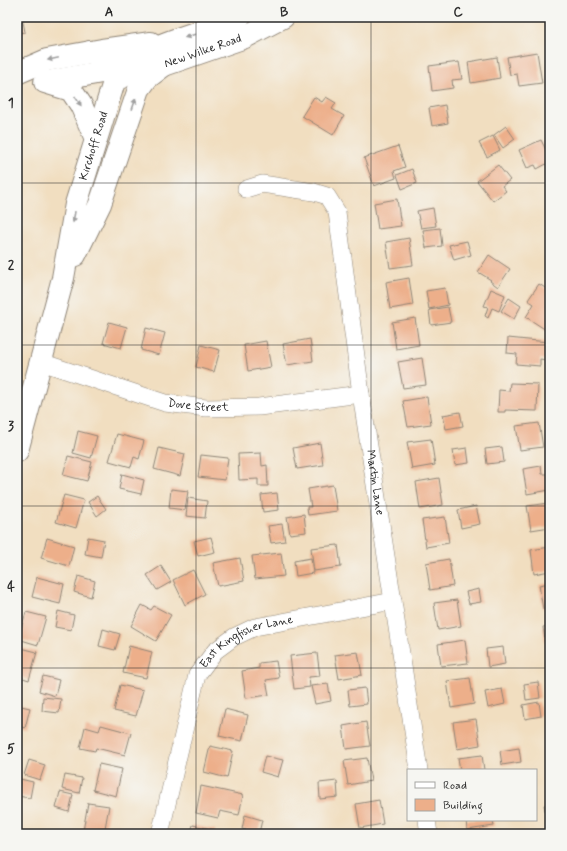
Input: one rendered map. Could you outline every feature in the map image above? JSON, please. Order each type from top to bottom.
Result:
[{"type":"main road","name":"New Wilke Road","points":[[47,82],[118,58],[128,61],[145,52],[232,21],[239,17]]},
{"type":"main road","name":"New Wilke Road","points":[[118,58],[148,68],[164,65],[245,37],[283,17]]},
{"type":"main road","points":[[17,73],[47,60],[90,52],[104,57],[118,58],[123,78],[122,93],[92,195],[92,220]]},
{"type":"main road","name":"Kirchoff Road","points":[[17,451],[63,278],[76,204],[96,139],[118,58]]},
{"type":"main road","name":"Kirchoff Road","points":[[63,278],[100,204],[139,89],[147,78],[164,65]]},
{"type":"main road","points":[[17,73],[71,90],[81,105],[96,139]]},
{"type":"street","name":"Martin Lane","points":[[246,189],[262,184],[314,192],[327,196],[337,212],[362,394],[419,769]]},
{"type":"street","name":"Dove Street","points":[[41,362],[165,403],[206,408],[259,407],[362,394]]},
{"type":"street","name":"East Kingfisher Lane","points":[[160,834],[197,675],[215,651],[234,637],[255,627],[393,600]]},
{"type":"street","points":[[427,821],[429,834]]},
{"type":"building","points":[[17,17],[22,17],[25,32],[17,33]]},
{"type":"building","points":[[537,52],[542,83],[519,86],[517,74],[510,75],[507,57]]},
{"type":"building","points":[[497,57],[500,78],[471,83],[468,62]]},
{"type":"building","points":[[459,62],[462,79],[452,80],[453,88],[432,91],[429,66]]},
{"type":"building","points":[[314,97],[322,102],[326,97],[336,103],[332,109],[344,116],[333,135],[302,116]]},
{"type":"building","points":[[445,105],[448,123],[432,126],[429,108]]},
{"type":"building","points":[[506,126],[515,139],[503,148],[494,135]]},
{"type":"building","points":[[493,136],[500,150],[487,157],[479,143]]},
{"type":"building","points":[[541,140],[550,158],[550,162],[537,169],[535,165],[527,168],[519,150]]},
{"type":"building","points":[[398,146],[405,167],[394,171],[396,178],[374,186],[364,158]]},
{"type":"building","points":[[498,165],[510,180],[502,186],[506,191],[493,201],[477,181]]},
{"type":"building","points":[[412,169],[417,183],[402,189],[397,175]]},
{"type":"building","points":[[397,199],[401,226],[378,229],[374,203]]},
{"type":"building","points":[[433,208],[436,226],[421,228],[417,211]]},
{"type":"building","points":[[440,228],[442,246],[426,248],[423,230]]},
{"type":"building","points":[[409,238],[413,265],[390,268],[386,242]]},
{"type":"building","points":[[467,241],[471,255],[454,260],[449,245]]},
{"type":"building","points":[[489,255],[510,269],[498,287],[490,281],[491,280],[478,272]]},
{"type":"building","points":[[409,278],[413,305],[390,309],[386,282]]},
{"type":"building","points":[[539,284],[550,291],[550,324],[546,330],[526,317],[534,304],[528,300]]},
{"type":"building","points":[[445,288],[448,305],[429,309],[426,291]]},
{"type":"building","points":[[491,289],[505,295],[499,311],[492,308],[488,318],[485,316],[488,307],[484,306]]},
{"type":"building","points":[[509,298],[521,306],[514,319],[501,311]]},
{"type":"building","points":[[448,307],[451,322],[431,325],[429,310]]},
{"type":"building","points":[[415,318],[419,345],[396,349],[392,322]]},
{"type":"building","points":[[109,322],[127,327],[121,348],[103,343]]},
{"type":"building","points":[[146,328],[165,333],[159,355],[141,350]]},
{"type":"building","points":[[508,338],[548,342],[546,360],[540,359],[540,366],[516,364],[517,354],[507,353]]},
{"type":"building","points":[[310,339],[313,361],[287,365],[283,344]]},
{"type":"building","points":[[266,341],[271,367],[248,371],[244,345]]},
{"type":"building","points":[[201,345],[220,350],[214,372],[196,367]]},
{"type":"building","points":[[422,358],[426,385],[403,388],[398,362]]},
{"type":"building","points":[[510,383],[538,384],[537,411],[505,410],[505,412],[498,412],[499,390],[509,391]]},
{"type":"building","points":[[427,397],[431,424],[408,427],[403,401]]},
{"type":"building","points":[[460,412],[463,426],[446,429],[443,415]]},
{"type":"building","points":[[539,423],[543,447],[520,450],[516,426]]},
{"type":"building","points":[[78,431],[97,436],[91,458],[73,453]]},
{"type":"building","points":[[117,434],[144,441],[139,459],[134,457],[131,467],[109,461]]},
{"type":"building","points":[[431,439],[435,465],[412,469],[407,442]]},
{"type":"building","points":[[320,443],[323,465],[297,469],[293,448]]},
{"type":"building","points":[[502,447],[504,462],[487,464],[485,449]]},
{"type":"building","points":[[159,448],[185,454],[180,476],[154,469]]},
{"type":"building","points":[[467,448],[469,463],[455,465],[453,450]]},
{"type":"building","points":[[261,453],[262,466],[267,465],[268,486],[258,486],[258,479],[239,480],[238,454]]},
{"type":"building","points":[[201,455],[228,458],[225,480],[198,477]]},
{"type":"building","points":[[68,456],[92,462],[87,481],[63,475]]},
{"type":"building","points":[[541,466],[542,474],[548,474],[550,490],[527,494],[523,469]]},
{"type":"building","points":[[122,474],[144,480],[141,494],[119,489]]},
{"type":"building","points":[[439,478],[443,505],[420,509],[416,482]]},
{"type":"building","points":[[333,485],[337,511],[308,515],[307,507],[311,507],[308,489]]},
{"type":"building","points":[[171,489],[188,491],[185,510],[169,508]]},
{"type":"building","points":[[277,493],[279,510],[263,512],[261,495]]},
{"type":"building","points":[[64,495],[84,500],[76,528],[56,522]]},
{"type":"building","points":[[97,496],[106,509],[97,516],[88,502]]},
{"type":"building","points":[[188,498],[207,501],[205,518],[186,516]]},
{"type":"building","points":[[550,503],[550,527],[531,530],[527,506]]},
{"type":"building","points":[[476,506],[480,524],[461,528],[458,510]]},
{"type":"building","points":[[304,514],[306,532],[290,534],[287,517]]},
{"type":"building","points":[[445,517],[449,543],[426,547],[422,520]]},
{"type":"building","points":[[282,524],[285,541],[271,543],[268,526]]},
{"type":"building","points":[[88,537],[104,540],[101,557],[85,554]]},
{"type":"building","points":[[211,537],[215,552],[198,556],[194,541]]},
{"type":"building","points":[[47,538],[74,546],[69,566],[41,558]]},
{"type":"building","points":[[338,545],[341,567],[314,571],[311,548]]},
{"type":"building","points":[[550,547],[550,571],[534,574],[531,550]]},
{"type":"building","points":[[281,553],[284,576],[255,579],[252,556]]},
{"type":"building","points":[[240,558],[244,581],[218,586],[213,563]]},
{"type":"building","points":[[311,558],[313,573],[296,576],[294,561]]},
{"type":"building","points":[[449,559],[453,586],[430,590],[426,563]]},
{"type":"building","points":[[161,566],[171,582],[157,590],[147,575]]},
{"type":"building","points":[[193,570],[205,594],[185,605],[173,580]]},
{"type":"building","points":[[78,576],[95,581],[91,597],[74,592]]},
{"type":"building","points":[[37,577],[64,584],[60,604],[32,597]]},
{"type":"building","points":[[550,583],[550,607],[543,609],[539,585]]},
{"type":"building","points":[[479,589],[481,602],[469,604],[466,592]]},
{"type":"building","points":[[457,600],[461,626],[438,630],[434,603]]},
{"type":"building","points":[[142,605],[151,610],[154,606],[171,615],[156,641],[131,626]]},
{"type":"building","points":[[58,611],[74,615],[71,630],[55,627]]},
{"type":"building","points":[[26,612],[46,617],[38,645],[18,639]]},
{"type":"building","points":[[550,626],[550,653],[547,653],[543,627]]},
{"type":"building","points":[[103,629],[120,634],[115,650],[99,646]]},
{"type":"building","points":[[465,640],[468,663],[441,666],[438,644]]},
{"type":"building","points":[[129,646],[152,652],[146,678],[123,673]]},
{"type":"building","points":[[17,647],[37,652],[29,680],[17,676]]},
{"type":"building","points":[[503,647],[505,664],[488,667],[486,649]]},
{"type":"building","points":[[358,652],[362,675],[339,679],[335,655]]},
{"type":"building","points":[[317,653],[320,676],[309,677],[310,687],[294,689],[290,656]]},
{"type":"building","points":[[276,661],[279,678],[266,680],[269,695],[246,698],[242,671],[259,668],[259,663]]},
{"type":"building","points":[[43,676],[59,680],[55,696],[39,691]]},
{"type":"building","points":[[470,678],[474,704],[451,708],[447,681]]},
{"type":"building","points":[[538,682],[540,698],[526,700],[524,684]]},
{"type":"building","points":[[328,684],[331,701],[315,704],[311,686]]},
{"type":"building","points":[[120,685],[143,690],[136,716],[114,711]]},
{"type":"building","points":[[365,688],[367,704],[350,706],[348,690]]},
{"type":"building","points":[[502,689],[505,704],[488,708],[485,692]]},
{"type":"building","points":[[43,697],[61,699],[59,713],[42,711]]},
{"type":"building","points":[[539,702],[541,716],[525,719],[523,705]]},
{"type":"building","points":[[17,705],[30,708],[25,728],[17,726]]},
{"type":"building","points":[[225,709],[248,715],[242,741],[219,736]]},
{"type":"building","points":[[476,719],[480,745],[457,749],[453,722]]},
{"type":"building","points":[[366,722],[370,746],[346,749],[343,726]]},
{"type":"building","points":[[101,725],[131,733],[125,755],[96,748],[95,751],[80,748],[85,727],[99,731]]},
{"type":"building","points":[[210,746],[233,751],[227,778],[204,772]]},
{"type":"building","points":[[519,748],[521,762],[502,765],[500,751]]},
{"type":"building","points":[[482,755],[484,769],[460,769],[458,758]]},
{"type":"building","points":[[265,756],[283,760],[278,777],[261,772]]},
{"type":"building","points":[[367,758],[371,781],[348,785],[344,761]]},
{"type":"building","points":[[29,760],[45,765],[40,780],[24,775]]},
{"type":"building","points":[[99,764],[122,769],[116,796],[93,790]]},
{"type":"building","points":[[65,775],[82,778],[79,793],[62,789]]},
{"type":"building","points":[[20,779],[33,782],[30,798],[17,796]]},
{"type":"building","points":[[337,781],[338,797],[320,799],[319,783]]},
{"type":"building","points":[[201,786],[243,795],[239,815],[220,811],[218,818],[196,813]]},
{"type":"building","points":[[60,792],[73,795],[69,812],[56,808]]},
{"type":"building","points":[[379,800],[383,824],[360,828],[356,804]]},
{"type":"building","points":[[88,803],[109,806],[104,834],[83,831]]},
{"type":"building","points":[[550,804],[550,820],[547,821],[544,805]]},
{"type":"building","points":[[245,815],[262,820],[259,833],[242,829]]},
{"type":"building","points":[[466,821],[493,821],[494,826],[467,830]]},
{"type":"building","points":[[193,825],[215,830],[215,834],[190,834]]}]
